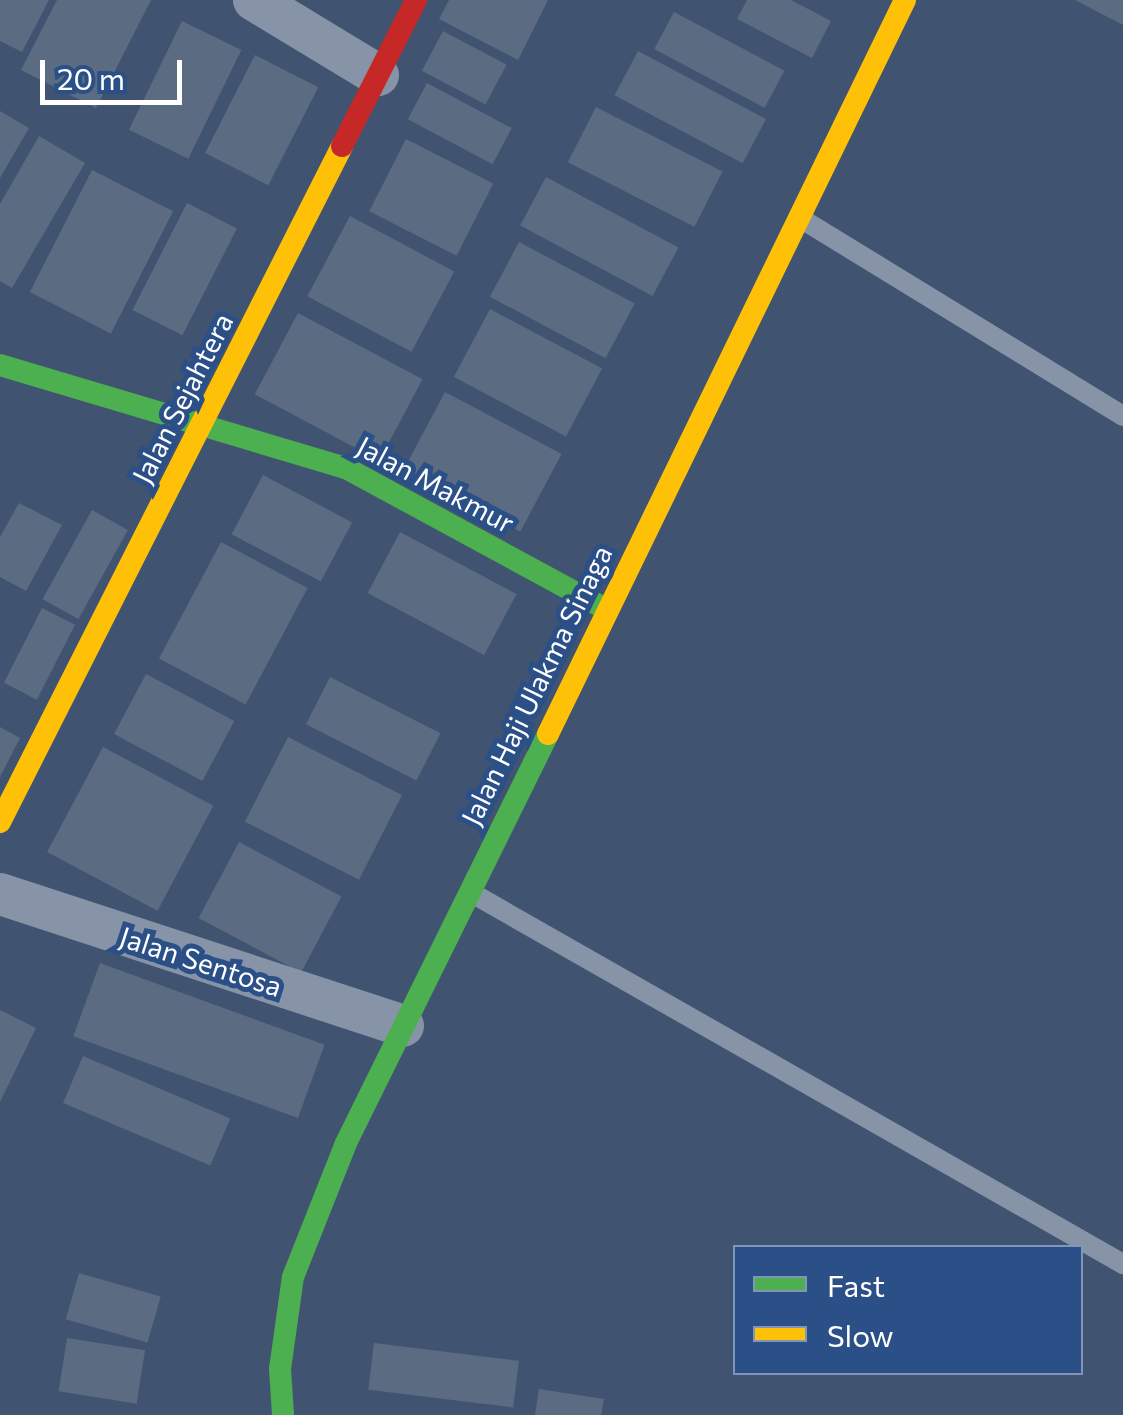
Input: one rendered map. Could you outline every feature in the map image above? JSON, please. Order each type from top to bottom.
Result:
[{"type":"street","points":[[254,0],[378,75]]},
{"type":"street","name":"Jalan Sejahtera","points":[[0,822],[416,0]]},
{"type":"street","name":"Jalan Haji Ulakma Sinaga","points":[[283,1415],[280,1369],[293,1276],[346,1143],[606,609],[803,220],[905,0]]},
{"type":"street","name":"Jalan Makmur","points":[[0,364],[346,468],[606,609]]},
{"type":"street","name":"Jalan Sentosa","points":[[0,894],[403,1026]]},
{"type":"lane","points":[[803,220],[1123,416]]},
{"type":"lane","points":[[468,892],[1123,1264]]},
{"type":"building","points":[[0,0],[49,0],[22,52],[0,41]]},
{"type":"building","points":[[57,0],[151,0],[96,108],[21,70]]},
{"type":"building","points":[[449,0],[548,0],[518,60],[439,19]]},
{"type":"building","points":[[747,0],[791,0],[831,21],[812,58],[737,19]]},
{"type":"building","points":[[1075,0],[1123,0],[1123,25]]},
{"type":"building","points":[[674,12],[784,71],[765,108],[654,49]]},
{"type":"building","points":[[182,21],[241,50],[188,159],[129,130]]},
{"type":"building","points":[[443,31],[507,65],[485,105],[422,71]]},
{"type":"building","points":[[638,51],[766,119],[743,163],[615,95]]},
{"type":"building","points":[[255,55],[318,87],[268,185],[205,153]]},
{"type":"building","points":[[427,83],[512,128],[493,164],[408,119]]},
{"type":"building","points":[[596,107],[723,171],[694,227],[568,162]]},
{"type":"building","points":[[0,111],[29,128],[0,178]]},
{"type":"building","points":[[39,136],[85,163],[12,288],[0,281],[0,204]]},
{"type":"building","points":[[406,139],[493,183],[457,256],[369,211]]},
{"type":"building","points":[[92,170],[173,211],[111,333],[30,292]]},
{"type":"building","points":[[546,177],[678,247],[653,296],[520,226]]},
{"type":"building","points":[[187,203],[237,228],[182,335],[133,310]]},
{"type":"building","points":[[350,216],[454,271],[411,352],[307,296]]},
{"type":"building","points":[[519,242],[635,304],[606,358],[490,297]]},
{"type":"building","points":[[490,309],[602,369],[566,437],[454,377]]},
{"type":"building","points":[[298,313],[422,379],[379,460],[255,394]]},
{"type":"building","points":[[445,392],[562,454],[520,532],[404,470]]},
{"type":"building","points":[[263,475],[352,522],[321,582],[232,534]]},
{"type":"building","points":[[19,503],[62,525],[26,591],[0,577],[0,537]]},
{"type":"building","points":[[92,510],[128,530],[78,619],[43,599]]},
{"type":"building","points":[[400,532],[517,594],[484,655],[368,593]]},
{"type":"building","points":[[221,542],[308,588],[246,705],[159,659]]},
{"type":"building","points":[[42,608],[75,625],[37,700],[4,683]]},
{"type":"building","points":[[146,674],[234,721],[202,781],[114,734]]},
{"type":"building","points":[[330,677],[440,733],[416,781],[306,724]]},
{"type":"building","points":[[0,727],[20,738],[0,777]]},
{"type":"building","points":[[288,737],[402,795],[359,880],[245,822]]},
{"type":"building","points":[[103,747],[213,806],[158,911],[47,852]]},
{"type":"building","points":[[239,842],[341,896],[301,972],[199,918]]},
{"type":"building","points":[[100,963],[325,1045],[298,1118],[73,1036]]},
{"type":"building","points":[[0,1010],[36,1028],[0,1102]]},
{"type":"building","points":[[83,1056],[230,1119],[210,1165],[63,1103]]},
{"type":"building","points":[[79,1273],[161,1296],[147,1343],[66,1319]]},
{"type":"building","points":[[67,1338],[145,1350],[137,1404],[59,1391]]},
{"type":"building","points":[[374,1343],[519,1361],[513,1407],[368,1390]]},
{"type":"building","points":[[539,1389],[604,1399],[601,1415],[535,1415]]},
{"type":"traffic: fast","points":[[0,365],[346,468],[606,609]]},
{"type":"traffic: fast","points":[[283,1415],[280,1369],[293,1277],[346,1143],[548,734]]},
{"type":"traffic: slow","points":[[548,734],[905,0]]},
{"type":"traffic: slow","points":[[0,822],[342,146]]},
{"type":"traffic: jam","points":[[342,146],[416,0]]}]
